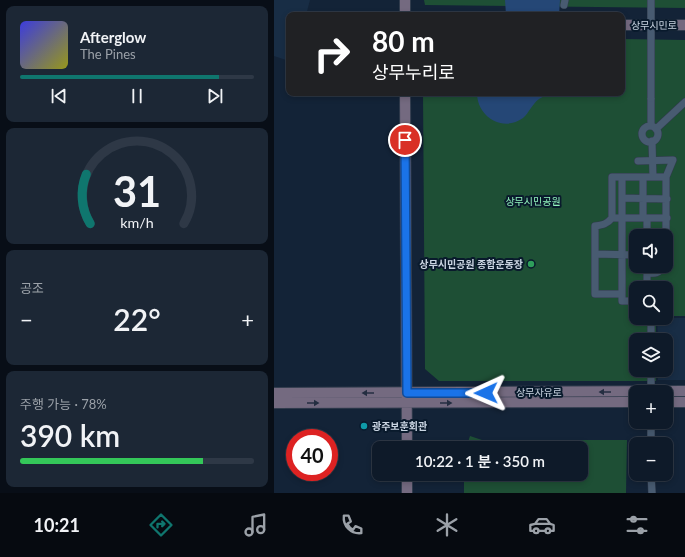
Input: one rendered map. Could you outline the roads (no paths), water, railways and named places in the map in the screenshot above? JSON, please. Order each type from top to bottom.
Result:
[{"type":"street","points":[[405,0],[405,12]]},
{"type":"street","points":[[651,0],[651,98],[654,127],[658,136],[652,142],[653,177]]},
{"type":"street","name":"상무시민로","points":[[625,25],[685,25]]},
{"type":"street","points":[[405,96],[407,441]]},
{"type":"street","points":[[652,142],[647,141],[642,135],[644,128],[654,127],[685,102]]},
{"type":"street","points":[[638,161],[673,160],[672,166],[666,177],[667,229]]},
{"type":"street","points":[[643,177],[643,198],[646,229]]},
{"type":"street","points":[[612,218],[612,178],[666,177]]},
{"type":"street","points":[[622,178],[622,301],[629,302]]},
{"type":"street","points":[[622,198],[667,199]]},
{"type":"street","points":[[622,294],[595,294],[595,226],[603,225],[612,218],[667,218]]},
{"type":"street","points":[[595,254],[629,254]]},
{"type":"street","points":[[651,377],[651,385]]},
{"type":"street","name":"상무자유로","points":[[274,403],[685,391]]},
{"type":"street","name":"상무자유로","points":[[274,393],[407,398],[629,402]]},
{"type":"street","points":[[673,402],[685,402]]},
{"type":"street","points":[[407,481],[407,493]]},
{"type":"street","points":[[652,481],[652,493]]},
{"type":"water","points":[[505,0],[560,0],[559,12],[506,12]]},
{"type":"water","points":[[477,96],[545,96],[534,103],[523,118],[507,124],[492,120],[481,109]]},
{"type":"place","name":"상무시민공원 종합운동장","points":[[531,264]]},
{"type":"place","name":"광주보훈회관","points":[[364,426]]},
{"type":"park label","name":"상무시민공원","points":[[533,201]]}]
